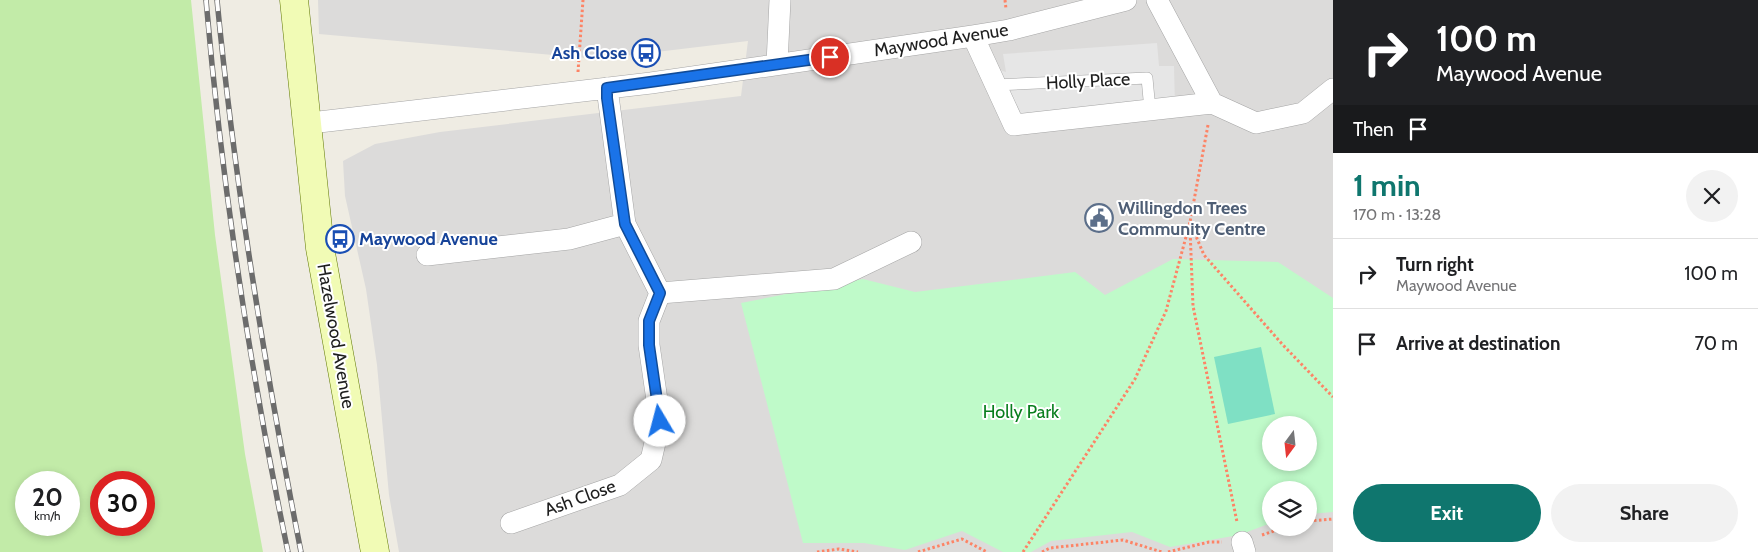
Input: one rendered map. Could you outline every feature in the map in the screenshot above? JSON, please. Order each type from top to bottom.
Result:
[{"type":"street","name":"Hazelwood Avenue","points":[[294,0],[320,248],[375,552]]},
{"type":"street","points":[[777,64],[780,0]]},
{"type":"street","name":"Maywood Avenue","points":[[306,125],[607,88],[973,36],[1009,30],[1126,0]]},
{"type":"street","points":[[1157,0],[1212,103],[1256,124],[1303,113],[1333,89]]},
{"type":"street","name":"Holly Place","points":[[973,36],[1014,125],[1212,103]]},
{"type":"street","points":[[607,88],[625,224],[660,293],[834,279],[911,242]]},
{"type":"street","points":[[427,254],[569,238],[625,224]]},
{"type":"street","name":"Ash Close","points":[[511,523],[620,485],[651,460],[660,421],[649,345],[649,321],[660,293]]},
{"type":"lane","name":"Holly Place","points":[[996,85],[1148,78],[1150,110]]},
{"type":"path","points":[[575,92],[583,0]]},
{"type":"path","points":[[1023,552],[1135,379],[1166,311],[1190,222],[1212,103]]},
{"type":"path","points":[[1190,222],[1204,255],[1282,344],[1333,397]]},
{"type":"path","points":[[1190,222],[1193,306],[1243,547]]},
{"type":"path","points":[[1317,520],[1333,519]]},
{"type":"path","points":[[918,552],[962,539],[987,552]]},
{"type":"path","points":[[1042,552],[1050,548],[1123,540],[1162,552]]},
{"type":"path","points":[[817,552],[839,550],[858,552]]},
{"type":"shaded area","points":[[318,0],[1333,0],[1333,552],[399,552],[389,495],[377,365],[366,289],[345,196],[343,161],[375,144],[440,132],[741,96],[748,41],[598,59],[319,34]]},
{"type":"shaded area","points":[[1157,43],[1159,66],[1174,66],[1175,107],[1014,125],[996,69],[1006,72],[1003,54]]},
{"type":"green space","points":[[0,0],[191,0],[215,235],[245,454],[263,552],[0,552]]},
{"type":"green space","name":"Holly Park","points":[[1173,259],[1278,262],[1333,298],[1333,512],[1317,513],[1317,481],[1262,481],[1262,526],[1239,535],[1170,547],[1132,532],[1051,541],[1031,552],[1003,552],[962,531],[905,550],[864,543],[803,543],[741,303],[863,279],[915,292],[1075,272],[1105,295]]},
{"type":"green space","points":[[1261,347],[1275,414],[1228,424],[1214,357]]},
{"type":"railway","points":[[206,0],[220,139],[239,278],[261,415],[288,552]]},
{"type":"railway","points":[[217,0],[224,70],[252,277],[275,415],[301,552]]},
{"type":"place","name":"Ash Close","points":[[646,53]]},
{"type":"place","name":"Willingdon Trees Community Centre","points":[[1099,218]]},
{"type":"place","name":"Maywood Avenue","points":[[340,239]]},
{"type":"route","points":[[660,421],[649,345],[649,321],[660,293],[625,224],[607,88],[830,57]]}]
